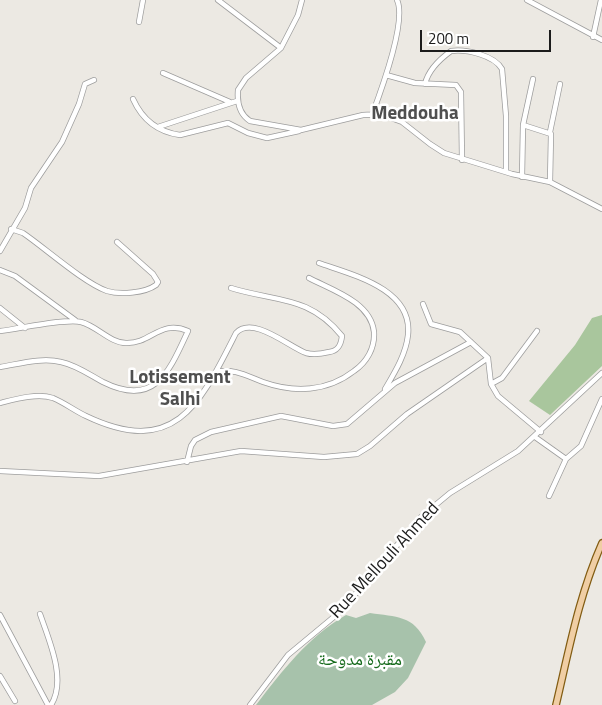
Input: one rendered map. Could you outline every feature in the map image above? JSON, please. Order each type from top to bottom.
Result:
[{"type":"main road","points":[[556,705],[578,606],[588,574],[602,543]]},
{"type":"street","points":[[139,22],[143,0]]},
{"type":"street","points":[[218,0],[281,48]]},
{"type":"street","points":[[301,130],[250,122],[245,118],[237,101],[240,84],[281,48],[298,15],[302,0]]},
{"type":"street","points":[[372,115],[386,75],[400,15],[397,0]]},
{"type":"street","points":[[527,0],[593,37],[602,40]]},
{"type":"street","points":[[593,37],[601,0]]},
{"type":"street","points":[[425,84],[428,75],[442,58],[452,51],[479,54],[500,64],[506,116],[506,172]]},
{"type":"street","points":[[163,73],[230,102]]},
{"type":"street","points":[[386,75],[425,84],[456,85],[461,92],[462,160]]},
{"type":"street","points":[[522,176],[523,125],[533,79]]},
{"type":"street","points":[[0,251],[25,208],[31,188],[62,142],[74,117],[85,84],[94,80]]},
{"type":"street","points":[[550,182],[550,132],[560,84]]},
{"type":"street","points":[[133,99],[140,112],[156,127],[180,135],[228,123],[248,133],[267,138],[363,115],[380,114],[402,122],[430,144],[462,160],[550,182],[602,209]]},
{"type":"street","points":[[156,127],[237,101]]},
{"type":"street","points":[[523,125],[550,132]]},
{"type":"street","points":[[12,229],[23,233],[93,284],[108,291],[128,293],[156,285],[156,279],[153,274],[117,242]]},
{"type":"street","points":[[319,263],[355,276],[390,294],[403,308],[407,319],[408,335],[398,366],[384,392]]},
{"type":"street","points":[[0,270],[15,276],[76,321],[90,325],[124,343],[134,342],[172,326],[188,331],[170,369],[157,383],[143,391],[129,391],[110,385],[58,361],[0,367]]},
{"type":"street","points":[[216,372],[230,370],[280,388],[304,390],[328,385],[352,374],[364,364],[370,353],[374,336],[371,320],[357,304],[309,278]]},
{"type":"street","points":[[0,403],[16,399],[46,397],[100,422],[134,431],[151,431],[170,424],[192,408],[201,398],[236,333],[242,328],[250,327],[268,332],[297,349],[313,354],[334,352],[339,347],[342,336],[313,310],[298,303],[231,288]]},
{"type":"street","points":[[423,304],[431,324],[460,332],[488,358],[491,384],[498,396],[541,432]]},
{"type":"street","points":[[0,308],[25,328]]},
{"type":"street","points":[[0,331],[76,321]]},
{"type":"street","points":[[491,384],[502,378],[537,332]]},
{"type":"street","points":[[186,462],[191,446],[196,440],[211,432],[281,416],[340,427],[352,421],[395,383],[471,342]]},
{"type":"street","points":[[0,471],[100,476],[240,451],[324,457],[358,454],[407,414],[488,358]]},
{"type":"street","name":"Rue Mellouli Ahmed","points":[[250,705],[288,655],[341,611],[422,517],[450,493],[498,466],[541,432],[602,373]]},
{"type":"street","points":[[549,496],[566,459],[581,446],[602,399]]},
{"type":"street","points":[[535,436],[566,459]]},
{"type":"street","points":[[40,614],[57,674],[58,689],[50,705]]},
{"type":"street","points":[[0,615],[50,705]]},
{"type":"street","points":[[0,676],[15,701]]},
{"type":"green space","points":[[602,315],[602,366],[550,415],[529,401],[575,345],[592,318]]},
{"type":"green space","name":"مقبرة مدوحة","points":[[370,613],[396,617],[410,622],[421,633],[426,642],[408,678],[395,692],[372,705],[256,705],[296,656],[332,624],[346,615],[356,618]]},
{"type":"district","name":"Meddouha","points":[[415,114]]},
{"type":"district","name":"Lotissement Salhi","points":[[180,389]]}]
